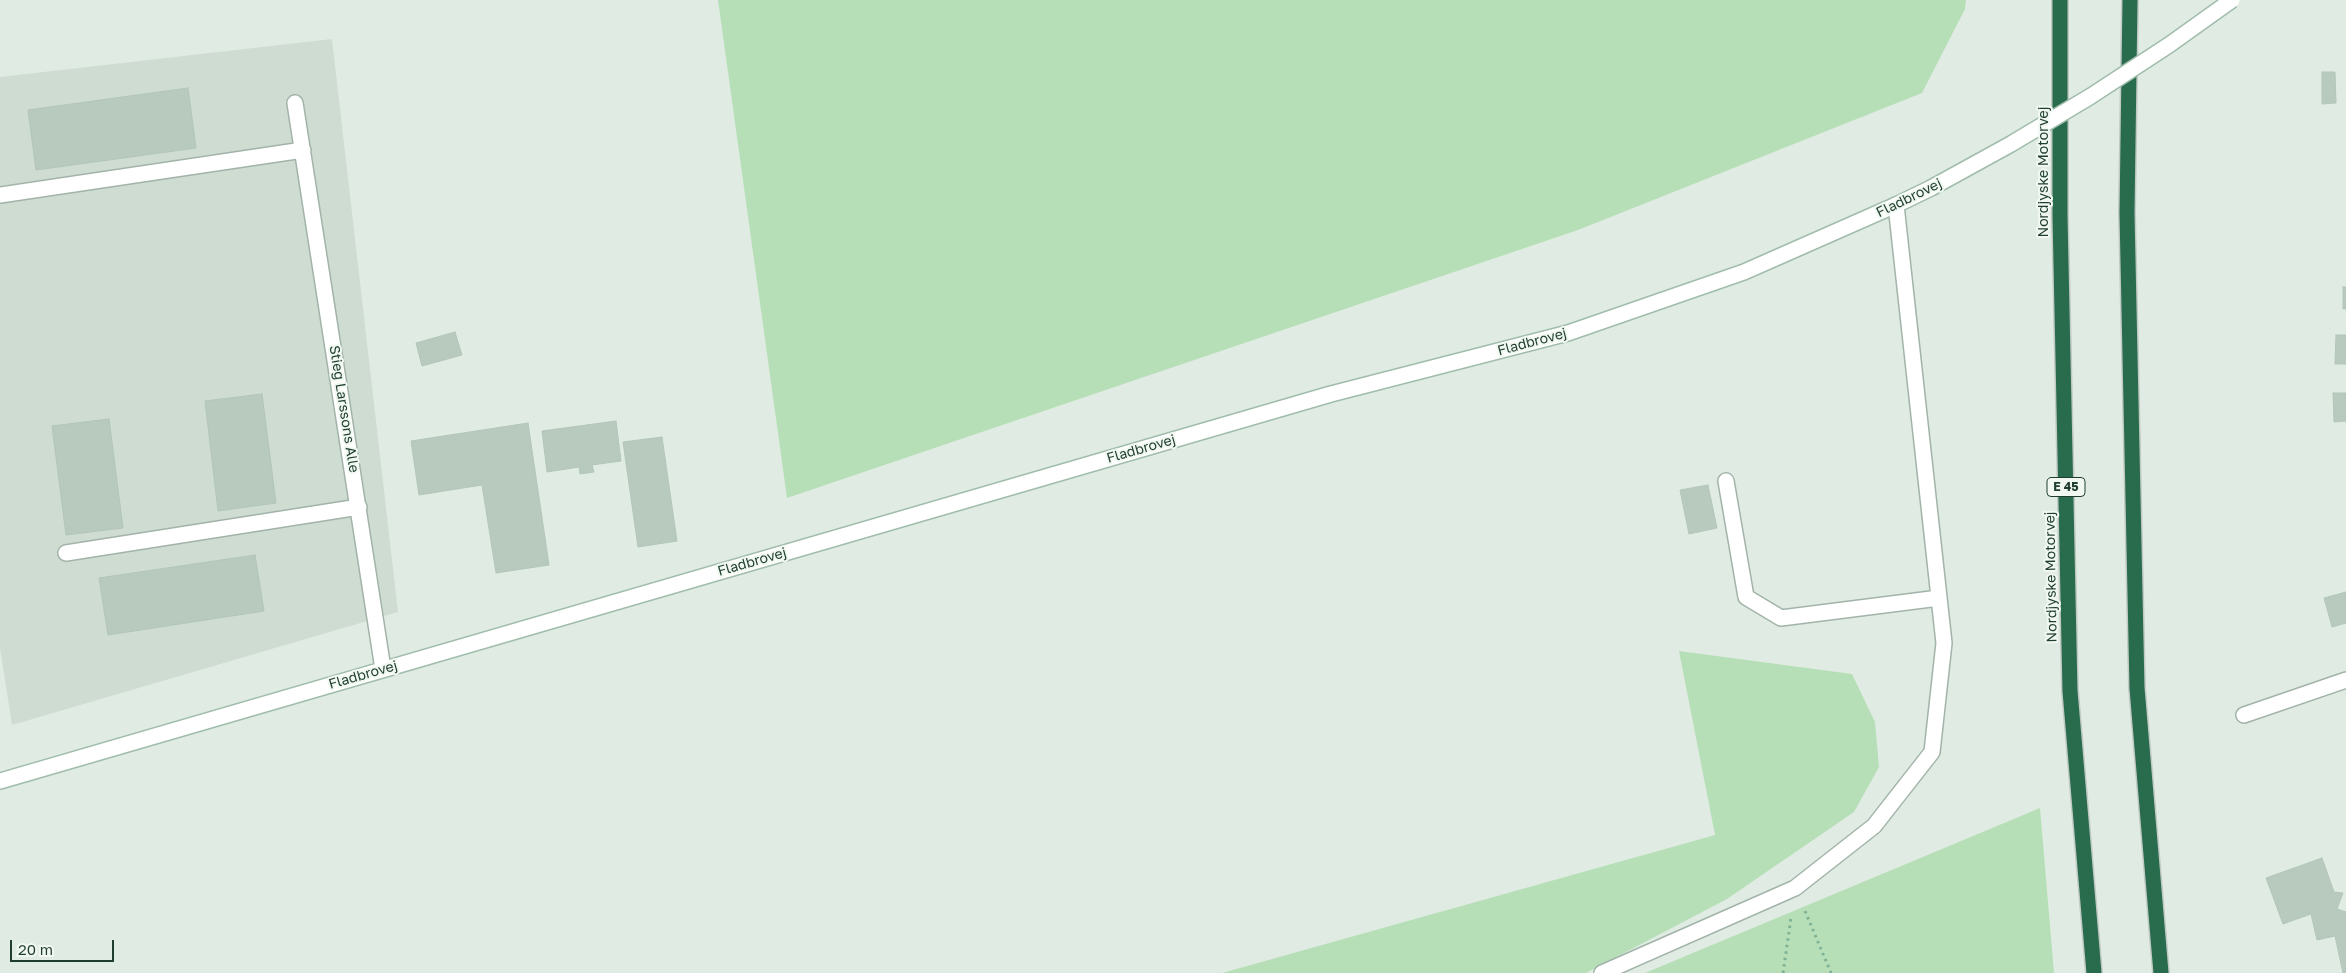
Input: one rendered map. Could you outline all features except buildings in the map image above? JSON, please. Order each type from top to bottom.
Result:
[{"type":"highway","name":"Nordjyske Motorvej","points":[[2060,0],[2060,216],[2070,691],[2094,973]]},
{"type":"highway","points":[[2130,0],[2127,213],[2137,688],[2161,973]]},
{"type":"main road","name":"Fladbrovej","points":[[0,781],[1331,394],[1568,333],[1744,272],[1896,206],[2011,144],[2091,96],[2169,45],[2232,0]]},
{"type":"main road","name":"Stieg Larssons Alle","points":[[295,104],[384,669]]},
{"type":"main road","points":[[0,196],[303,150]]},
{"type":"main road","points":[[1602,973],[1795,888],[1874,826],[1932,752],[1944,643],[1896,206]]},
{"type":"main road","points":[[1726,481],[1746,597],[1781,618],[1939,598]]},
{"type":"main road","points":[[66,553],[359,507]]},
{"type":"main road","points":[[2244,715],[2346,680]]},
{"type":"path","points":[[1784,973],[1795,888]]},
{"type":"path","points":[[1795,888],[1831,973]]},
{"type":"shaded area","points":[[332,39],[398,612],[12,725],[0,648],[0,77]]},
{"type":"green space","points":[[718,0],[1966,0],[1965,9],[1922,93],[1578,230],[787,498]]},
{"type":"green space","points":[[1679,651],[1852,674],[1875,722],[1879,767],[1854,812],[1727,899],[1586,973],[1222,973],[1715,835]]},
{"type":"green space","points":[[2040,808],[2054,973],[1645,973]]}]
